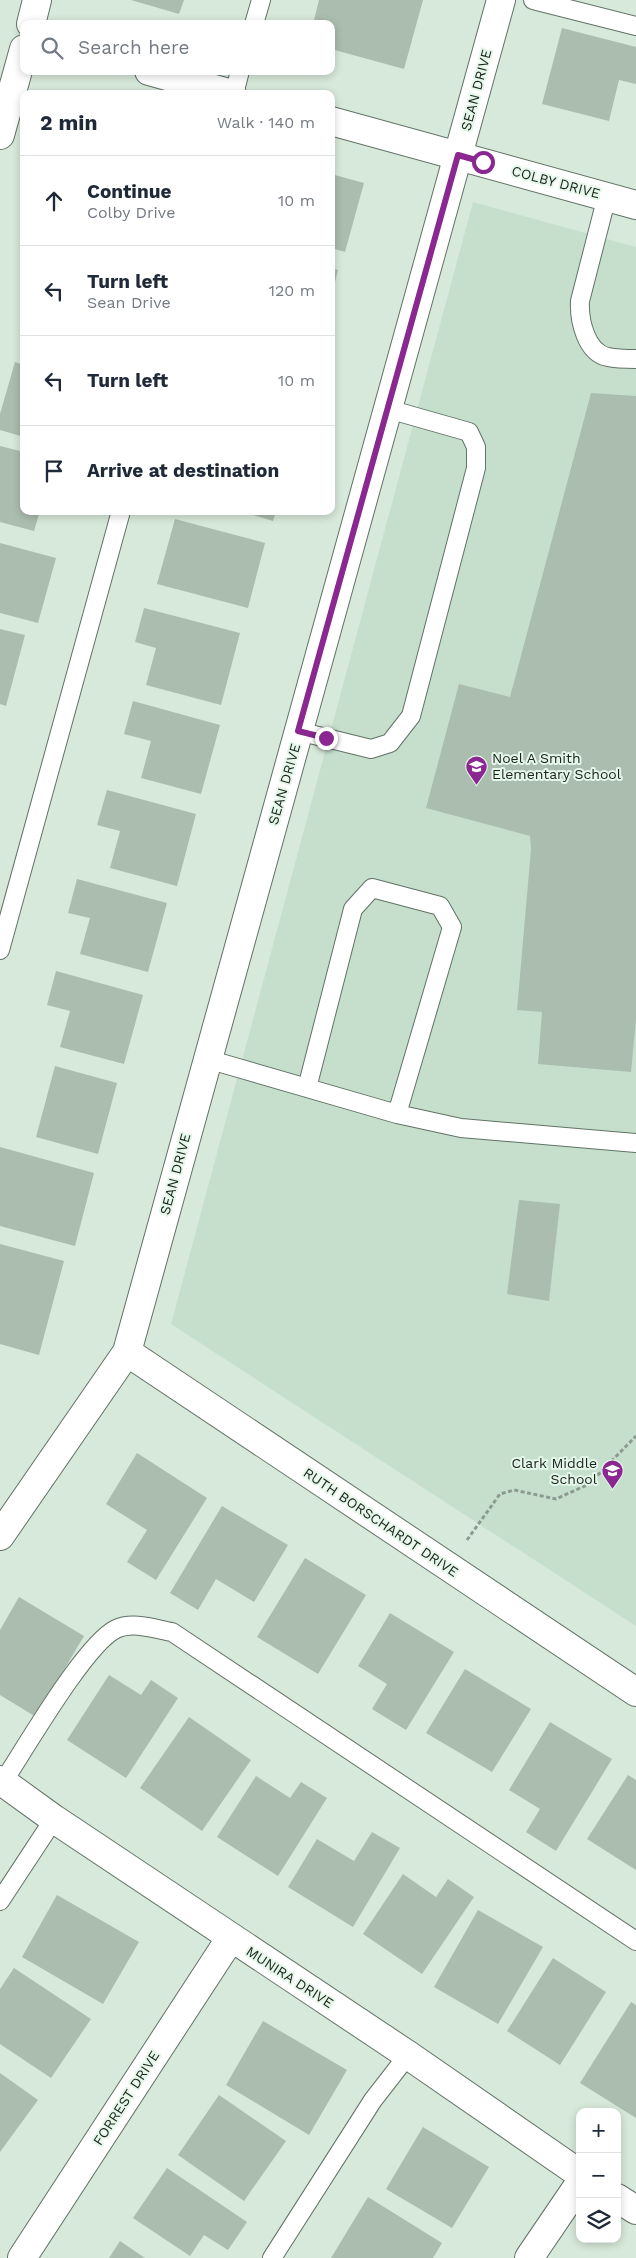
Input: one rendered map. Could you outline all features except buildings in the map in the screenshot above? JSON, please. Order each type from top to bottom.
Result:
[{"type":"street","points":[[32,20],[37,0]]},
{"type":"street","name":"SEAN DRIVE","points":[[0,1536],[126,1352],[501,0]]},
{"type":"street","points":[[0,135],[20,63]]},
{"type":"street","points":[[164,75],[218,90]]},
{"type":"street","name":"COLBY DRIVE","points":[[335,122],[636,205]]},
{"type":"street","name":"RUTH BORSCHARDT DRIVE","points":[[126,1352],[636,1692]]},
{"type":"street","name":"MUNIRA DRIVE","points":[[2,1781],[54,1819],[230,1939],[408,2055],[576,2171]]},
{"type":"street","name":"FORREST DRIVE","points":[[22,2258],[230,1939]]},
{"type":"street","points":[[529,2258],[576,2189]]},
{"type":"street","points":[[621,2201],[636,2210]]},
{"type":"lane","points":[[255,20],[261,0]]},
{"type":"lane","points":[[533,0],[636,26]]},
{"type":"lane","points":[[234,90],[239,75]]},
{"type":"lane","points":[[606,196],[580,301],[579,316],[596,351],[608,358],[636,359]]},
{"type":"lane","points":[[298,731],[371,749],[390,743],[411,716],[476,468],[476,447],[469,432],[388,408]]},
{"type":"lane","points":[[0,950],[120,515]]},
{"type":"lane","points":[[307,1088],[354,909],[372,888],[440,906],[452,928],[397,1114]]},
{"type":"lane","points":[[207,1059],[397,1114],[461,1128],[636,1143]]},
{"type":"lane","points":[[2,1781],[82,1662],[100,1640],[117,1629],[135,1626],[172,1632],[636,1941]]},
{"type":"lane","points":[[0,1901],[54,1819]]},
{"type":"lane","points":[[272,2258],[373,2100],[408,2055]]},
{"type":"path","points":[[467,1540],[500,1494],[514,1490],[556,1499],[589,1484],[636,1436]]},
{"type":"shaded area","name":"Noel A Smith Elementary School","points":[[473,202],[636,247],[636,1626],[171,1324]]},
{"type":"place","name":"Noel A Smith Elementary School","points":[[476,785]]},
{"type":"place","name":"Clark Middle School","points":[[613,1490]]},
{"type":"route","points":[[326,738],[298,731],[458,155],[483,162]]}]
